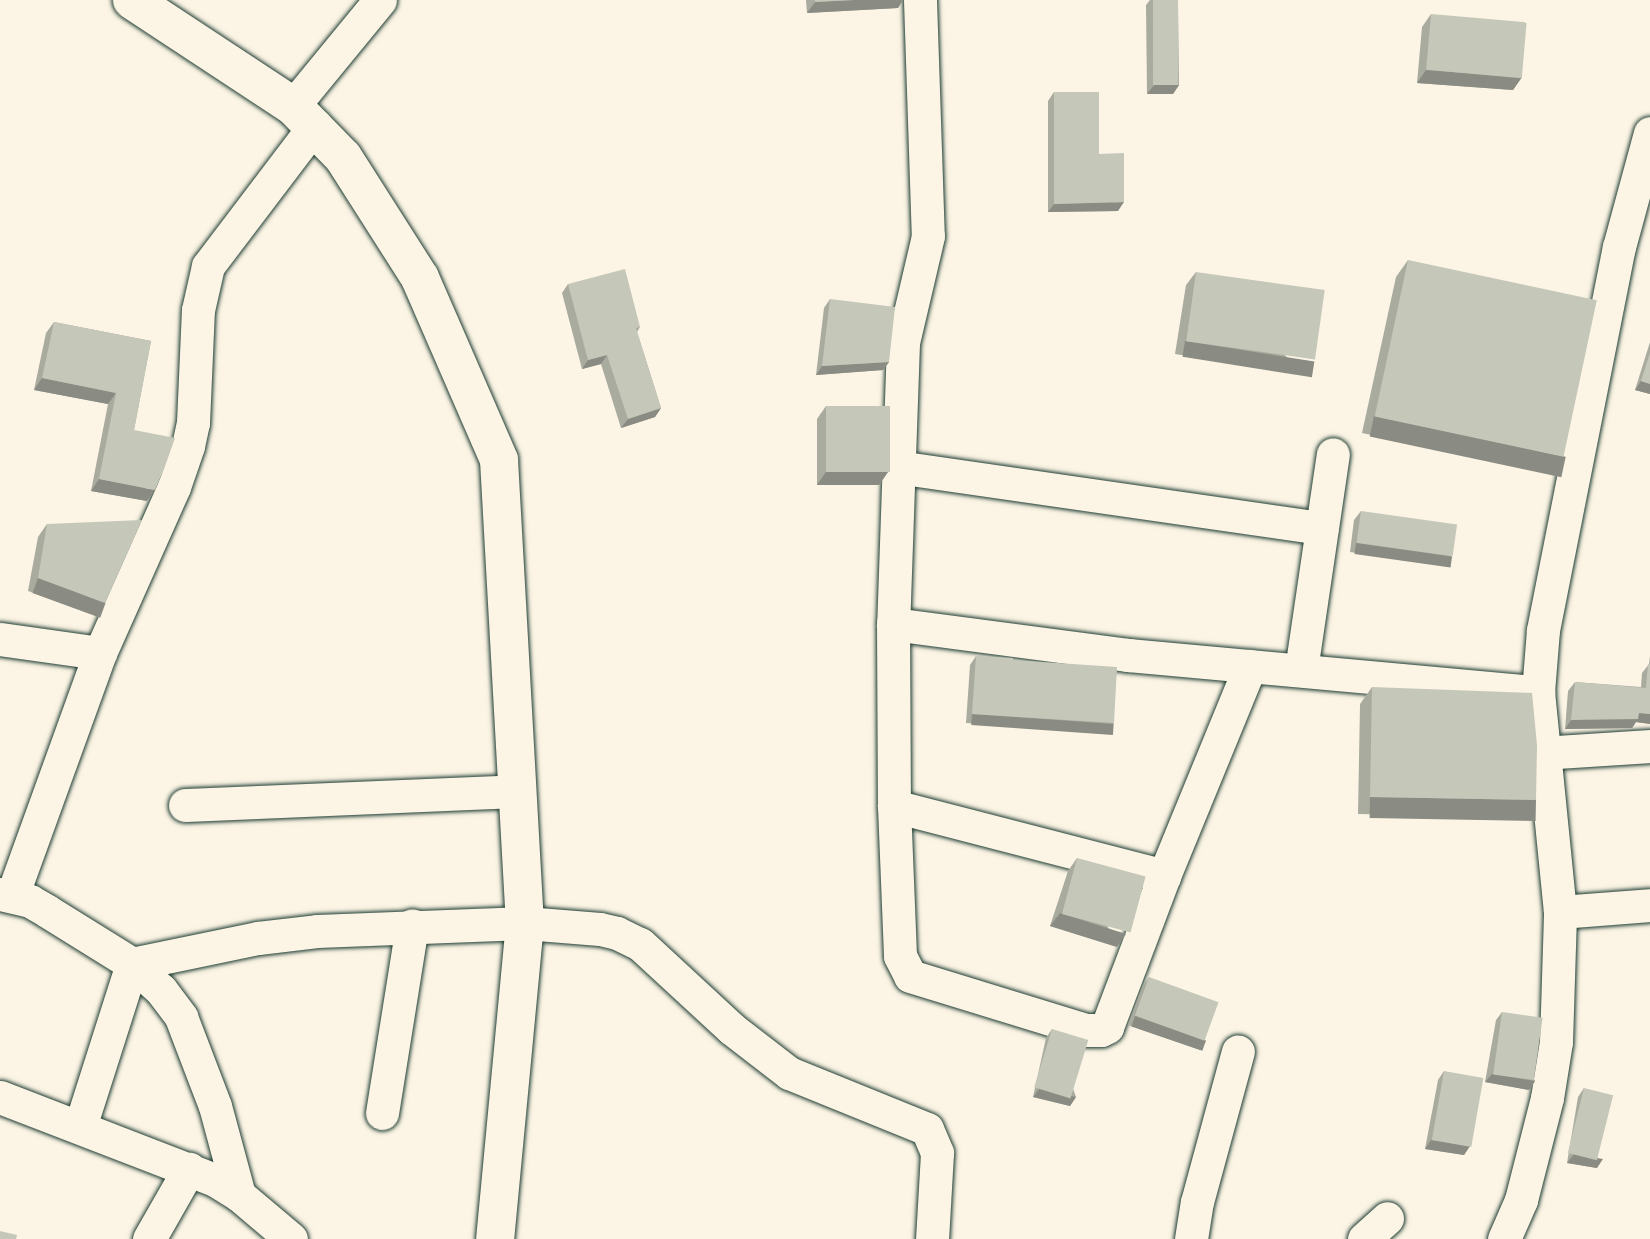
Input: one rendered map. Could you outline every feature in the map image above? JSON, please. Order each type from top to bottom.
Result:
[{"type":"main road","points":[[132,0],[304,116],[343,157],[420,278],[499,460],[525,923],[495,1239]]},
{"type":"street","points":[[239,1195],[215,1106],[181,1017],[161,990],[132,964],[30,901],[6,895],[100,653],[174,487],[188,446],[193,423],[198,310],[208,266],[380,0]]},
{"type":"street","points":[[920,0],[928,236],[903,343],[893,624],[894,806],[900,956],[910,976],[1086,1030],[1101,1030],[1112,1019],[1164,876],[1250,666]]},
{"type":"street","points":[[1504,1239],[1521,1200],[1547,1098],[1556,1042],[1560,912],[1538,692],[1543,630],[1619,247],[1647,150]]},
{"type":"street","points":[[1301,670],[1333,454]]},
{"type":"street","points":[[897,467],[1322,528]]},
{"type":"street","points":[[893,624],[1128,655],[1538,692]]},
{"type":"street","points":[[0,639],[100,653]]},
{"type":"street","points":[[1542,753],[1650,746]]},
{"type":"street","points":[[185,805],[518,791]]},
{"type":"street","points":[[894,806],[1164,876]]},
{"type":"street","points":[[1560,912],[1650,905]]},
{"type":"street","points":[[132,964],[258,938],[412,925],[525,923],[600,929],[632,938],[732,1029],[789,1073],[927,1129],[937,1153],[932,1239]]},
{"type":"street","points":[[382,1113],[412,925]]},
{"type":"street","points":[[80,1127],[132,964]]},
{"type":"street","points":[[1191,1239],[1197,1202],[1238,1051]]},
{"type":"street","points":[[0,1097],[189,1169],[239,1195],[291,1239]]},
{"type":"street","points":[[149,1239],[189,1169]]},
{"type":"building","points":[[815,0],[854,0],[815,2]]},
{"type":"building","points":[[1153,0],[1178,0],[1178,85],[1153,85]]},
{"type":"building","points":[[1431,14],[1527,22],[1522,78],[1426,70]]},
{"type":"building","points":[[1054,92],[1099,92],[1099,154],[1124,153],[1124,202],[1054,204]]},
{"type":"building","points":[[1408,260],[1597,300],[1564,457],[1375,417]]},
{"type":"building","points":[[625,269],[640,327],[636,328],[661,408],[628,419],[607,355],[588,360],[568,284]]},
{"type":"building","points":[[1196,272],[1325,290],[1315,359],[1186,341]]},
{"type":"building","points":[[830,299],[895,307],[889,362],[822,366]]},
{"type":"building","points":[[54,322],[151,341],[134,430],[175,438],[155,490],[99,479],[116,393],[42,378]]},
{"type":"building","points":[[1650,353],[1650,384],[1641,381]]},
{"type":"building","points":[[826,406],[890,406],[890,472],[826,472]]},
{"type":"building","points":[[1361,511],[1457,524],[1453,556],[1357,543]]},
{"type":"building","points":[[142,520],[105,603],[38,578],[47,524]]},
{"type":"building","points":[[976,656],[1117,667],[1114,723],[972,714]]},
{"type":"building","points":[[1648,664],[1650,714],[1639,713],[1638,719],[1571,720],[1575,682],[1646,688]]},
{"type":"building","points":[[1372,687],[1532,693],[1537,745],[1536,800],[1370,797]]},
{"type":"building","points":[[1077,858],[1146,876],[1131,932],[1062,914]]},
{"type":"building","points":[[1149,977],[1219,1002],[1205,1041],[1135,1016]]},
{"type":"building","points":[[1502,1012],[1543,1018],[1534,1080],[1493,1074]]},
{"type":"building","points":[[1052,1029],[1088,1040],[1071,1098],[1034,1087]]},
{"type":"building","points":[[1444,1071],[1483,1078],[1471,1147],[1432,1140]]},
{"type":"building","points":[[1584,1088],[1613,1095],[1597,1160],[1568,1153]]},
{"type":"building","points":[[0,1231],[17,1235],[16,1239],[0,1239]]}]
